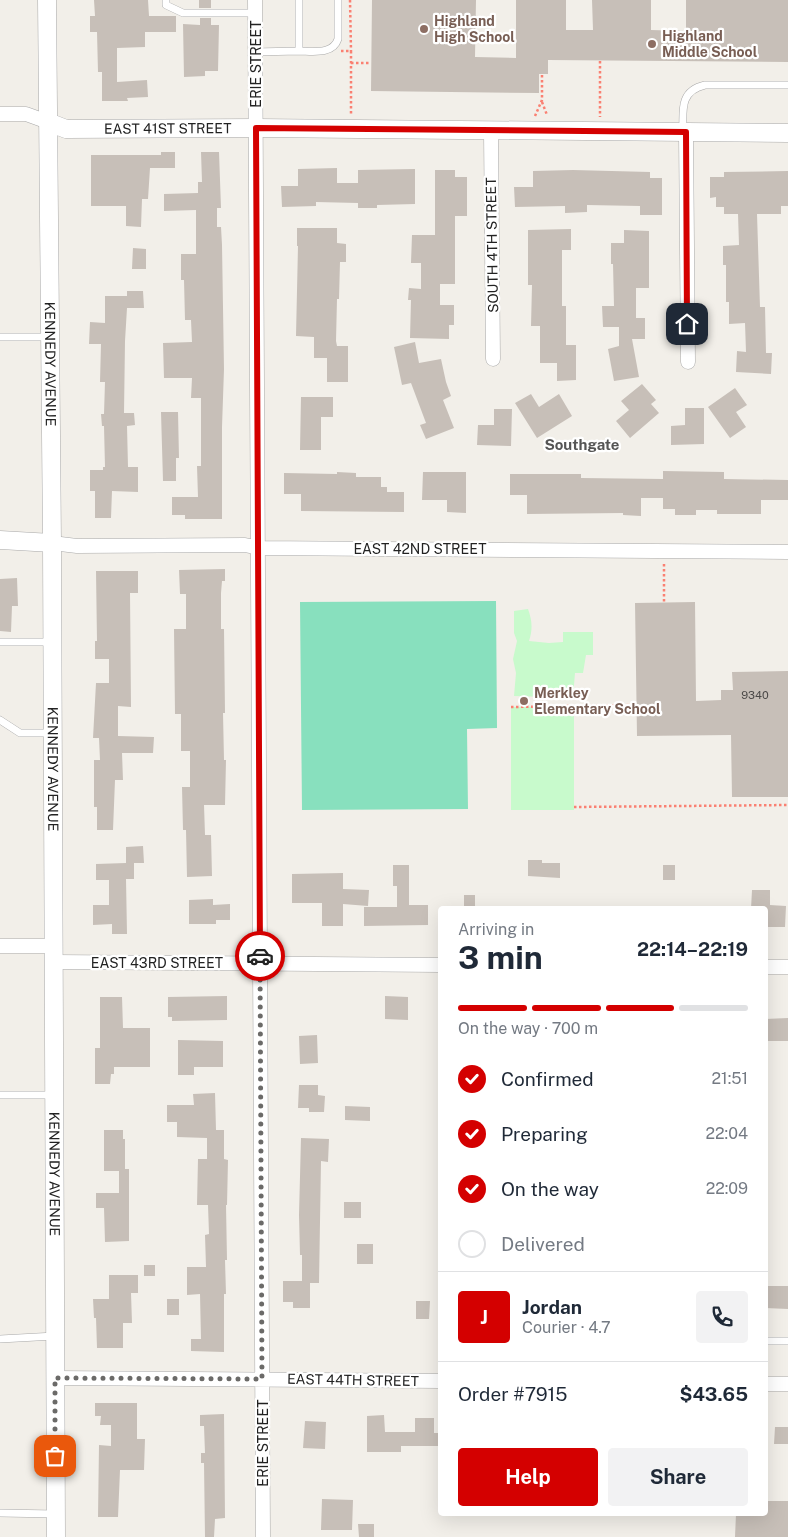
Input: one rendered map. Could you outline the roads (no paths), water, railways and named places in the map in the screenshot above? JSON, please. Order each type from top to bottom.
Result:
[{"type":"street","name":"KENNEDY AVENUE","points":[[47,0],[53,642],[56,1537]]},
{"type":"street","name":"ERIE STREET","points":[[255,6],[263,1537]]},
{"type":"street","name":"EAST 41ST STREET","points":[[0,114],[26,114],[66,129],[256,128],[788,133]]},
{"type":"street","name":"SOUTH 4TH STREET","points":[[490,131],[493,359]]},
{"type":"street","points":[[684,132],[688,362]]},
{"type":"street","points":[[0,540],[52,543]]},
{"type":"street","name":"EAST 42ND STREET","points":[[52,543],[77,546],[245,545],[259,548],[788,552]]},
{"type":"street","name":"EAST 43RD STREET","points":[[0,946],[54,954],[260,964],[438,965]]},
{"type":"street","points":[[768,967],[788,967]]},
{"type":"street","name":"EAST 44TH STREET","points":[[55,1378],[438,1381]]},
{"type":"street","points":[[768,1384],[788,1384]]},
{"type":"lane","points":[[166,0],[166,4],[183,13],[255,6]]},
{"type":"lane","points":[[299,0],[299,51]]},
{"type":"lane","points":[[255,52],[326,51],[336,44],[338,39],[338,0]]},
{"type":"lane","points":[[684,132],[684,102],[687,95],[699,86],[788,85]]},
{"type":"lane","points":[[0,337],[50,337]]},
{"type":"lane","points":[[0,642],[53,642]]},
{"type":"lane","points":[[0,720],[20,733],[53,733]]},
{"type":"lane","points":[[0,1095],[54,1095]]},
{"type":"lane","points":[[0,1339],[55,1336]]},
{"type":"lane","points":[[768,1341],[788,1341]]},
{"type":"lane","points":[[0,1514],[56,1514]]},
{"type":"place","name":"Highland High School","points":[[424,29]]},
{"type":"place","name":"Highland Middle School","points":[[652,44]]},
{"type":"place","name":"Merkley Elementary School","points":[[524,701]]},
{"type":"district","name":"Southgate","points":[[582,444]]}]
